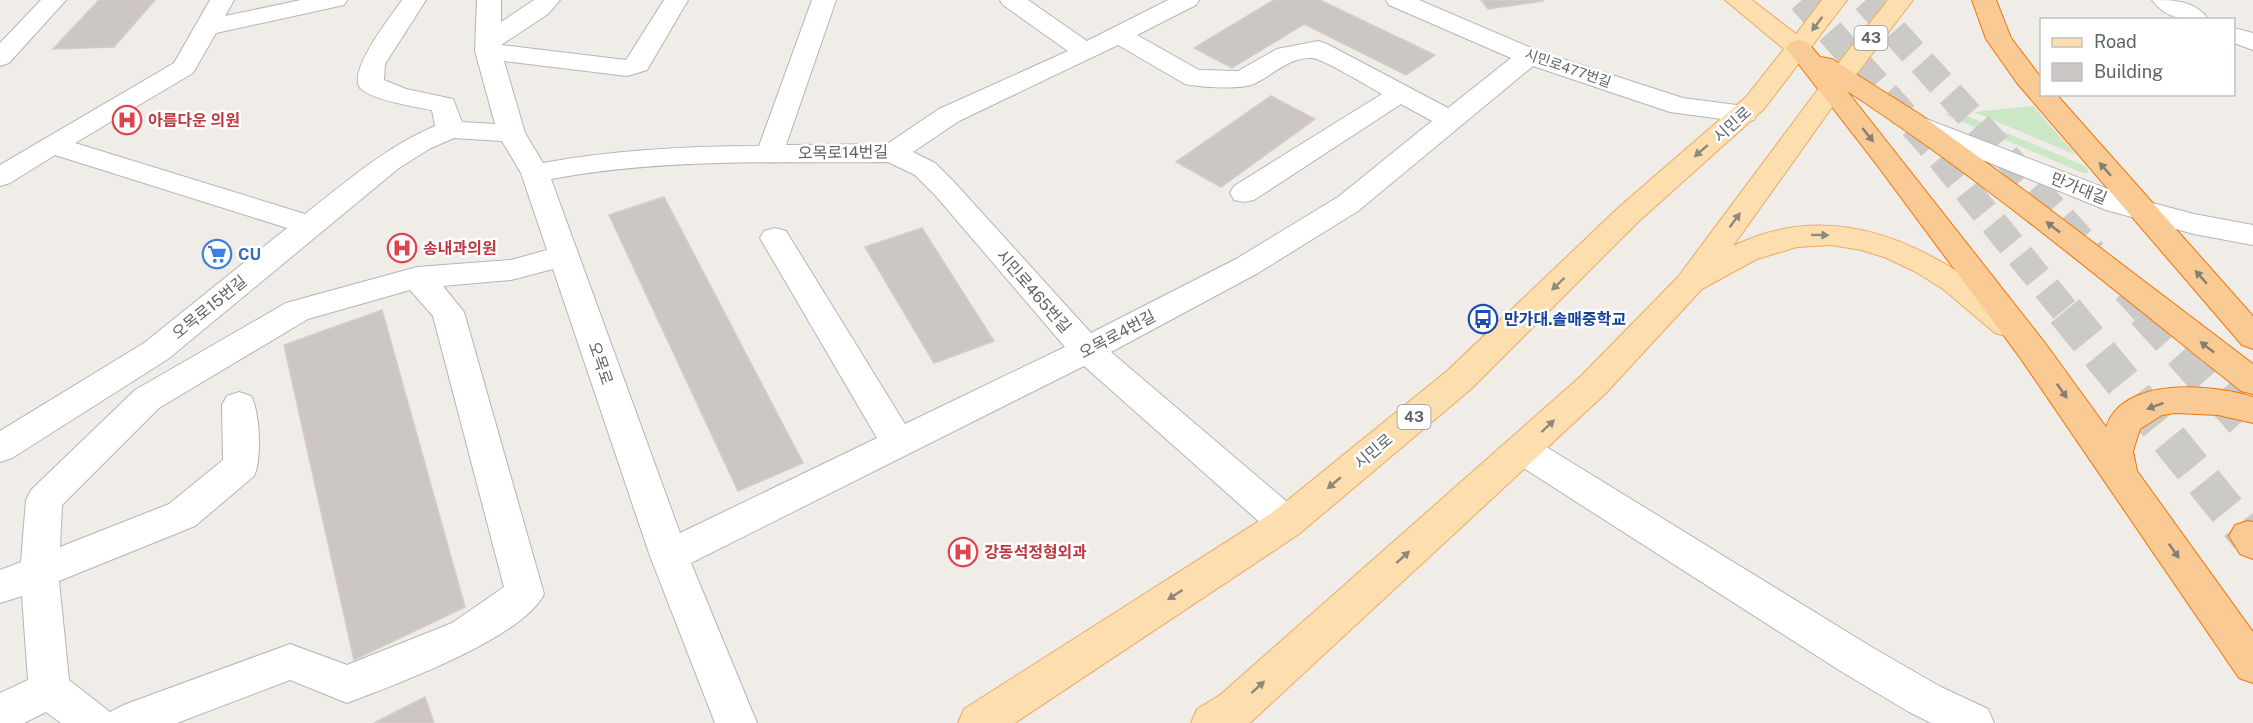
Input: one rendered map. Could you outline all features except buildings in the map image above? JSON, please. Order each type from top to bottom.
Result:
[{"type":"highway","points":[[1984,0],[2000,39],[2019,69],[2040,93]]},
{"type":"highway","points":[[1799,48],[1836,83],[1887,159],[2033,351],[2119,471],[2253,665]]},
{"type":"highway","points":[[1836,83],[1911,121],[2022,203],[2253,382]]},
{"type":"highway","points":[[2043,96],[2253,337]]},
{"type":"highway","points":[[2119,471],[2115,452],[2125,421],[2156,403],[2192,399],[2242,406],[2253,410]]},
{"type":"main road","points":[[1737,0],[1799,48]]},
{"type":"main road","name":"43","points":[[1799,48],[1835,0]]},
{"type":"main road","name":"43","points":[[1230,718],[1593,385],[1689,285],[1836,83],[1901,0]]},
{"type":"main road","name":"시민로","points":[[979,723],[1286,523],[1458,380],[1628,215],[1744,114],[1799,48]]},
{"type":"main road","points":[[1689,285],[1760,246],[1782,239],[1808,235],[1840,236],[1868,241],[1902,252],[1936,269],[1976,296],[2033,351]]},
{"type":"street","points":[[0,58],[54,0]]},
{"type":"street","points":[[0,177],[13,158],[52,145],[184,68],[222,0]]},
{"type":"street","points":[[206,28],[336,0]]},
{"type":"street","points":[[414,0],[372,64],[371,84],[398,95],[444,105],[450,130]]},
{"type":"street","name":"오목로","points":[[489,0],[488,46],[510,133],[535,173],[669,556],[736,723]]},
{"type":"street","points":[[488,46],[548,0]]},
{"type":"street","points":[[488,46],[627,68],[638,65],[676,0]]},
{"type":"street","points":[[770,153],[824,0]]},
{"type":"street","points":[[1012,0],[1086,52]]},
{"type":"street","name":"오목로14번길","points":[[535,173],[584,164],[694,155],[893,153],[949,115],[1086,52],[1186,0]]},
{"type":"street","name":"시민로477번길","points":[[1398,0],[1529,56],[1679,106],[1744,114]]},
{"type":"street","points":[[2164,0],[2194,18]]},
{"type":"street","points":[[1118,35],[1194,78],[1243,79],[1286,54],[1318,49],[1452,121]]},
{"type":"street","points":[[2235,35],[2253,42]]},
{"type":"street","name":"오목로4번길","points":[[669,556],[1087,350],[1247,266],[1348,204],[1529,56]]},
{"type":"street","points":[[1244,193],[1401,93]]},
{"type":"street","name":"만가대길","points":[[1911,121],[2144,212],[2194,225],[2253,235]]},
{"type":"street","name":"오목로15번길","points":[[0,447],[156,351],[388,162],[419,143],[450,130],[510,133]]},
{"type":"street","points":[[52,145],[310,225]]},
{"type":"street","name":"시민로465번길","points":[[893,153],[925,169],[945,189],[1087,350],[1286,523]]},
{"type":"street","points":[[775,238],[898,443]]},
{"type":"street","points":[[94,723],[49,690],[39,572],[44,500],[147,399],[297,311],[417,278],[511,270],[564,256]]},
{"type":"street","points":[[126,723],[290,662],[346,684],[466,635],[525,594],[448,312],[417,278]]},
{"type":"street","points":[[0,587],[182,515],[241,466],[238,405]]},
{"type":"street","points":[[1523,450],[1856,659],[1930,711],[1973,723]]},
{"type":"street","points":[[0,714],[49,690]]},
{"type":"green space","points":[[2033,106],[2076,155],[1974,112]]},
{"type":"green space","points":[[1960,113],[2085,166],[2089,173],[2083,173],[1944,114]]},
{"type":"tunnel","points":[[1802,0],[1932,147],[2066,312]]},
{"type":"tunnel","points":[[1866,0],[2093,253]]},
{"type":"tunnel","points":[[2126,290],[2146,312]]},
{"type":"tunnel","points":[[2065,311],[2248,536]]},
{"type":"tunnel","points":[[2145,311],[2253,431]]},
{"type":"place","name":"아름다운 의원","points":[[127,120]]},
{"type":"place","name":"송내과의원","points":[[402,248]]},
{"type":"place","name":"CU","points":[[217,254]]},
{"type":"place","name":"만가대.솔매중학교","points":[[1483,319]]},
{"type":"place","name":"강동석정형외과","points":[[963,552]]}]
